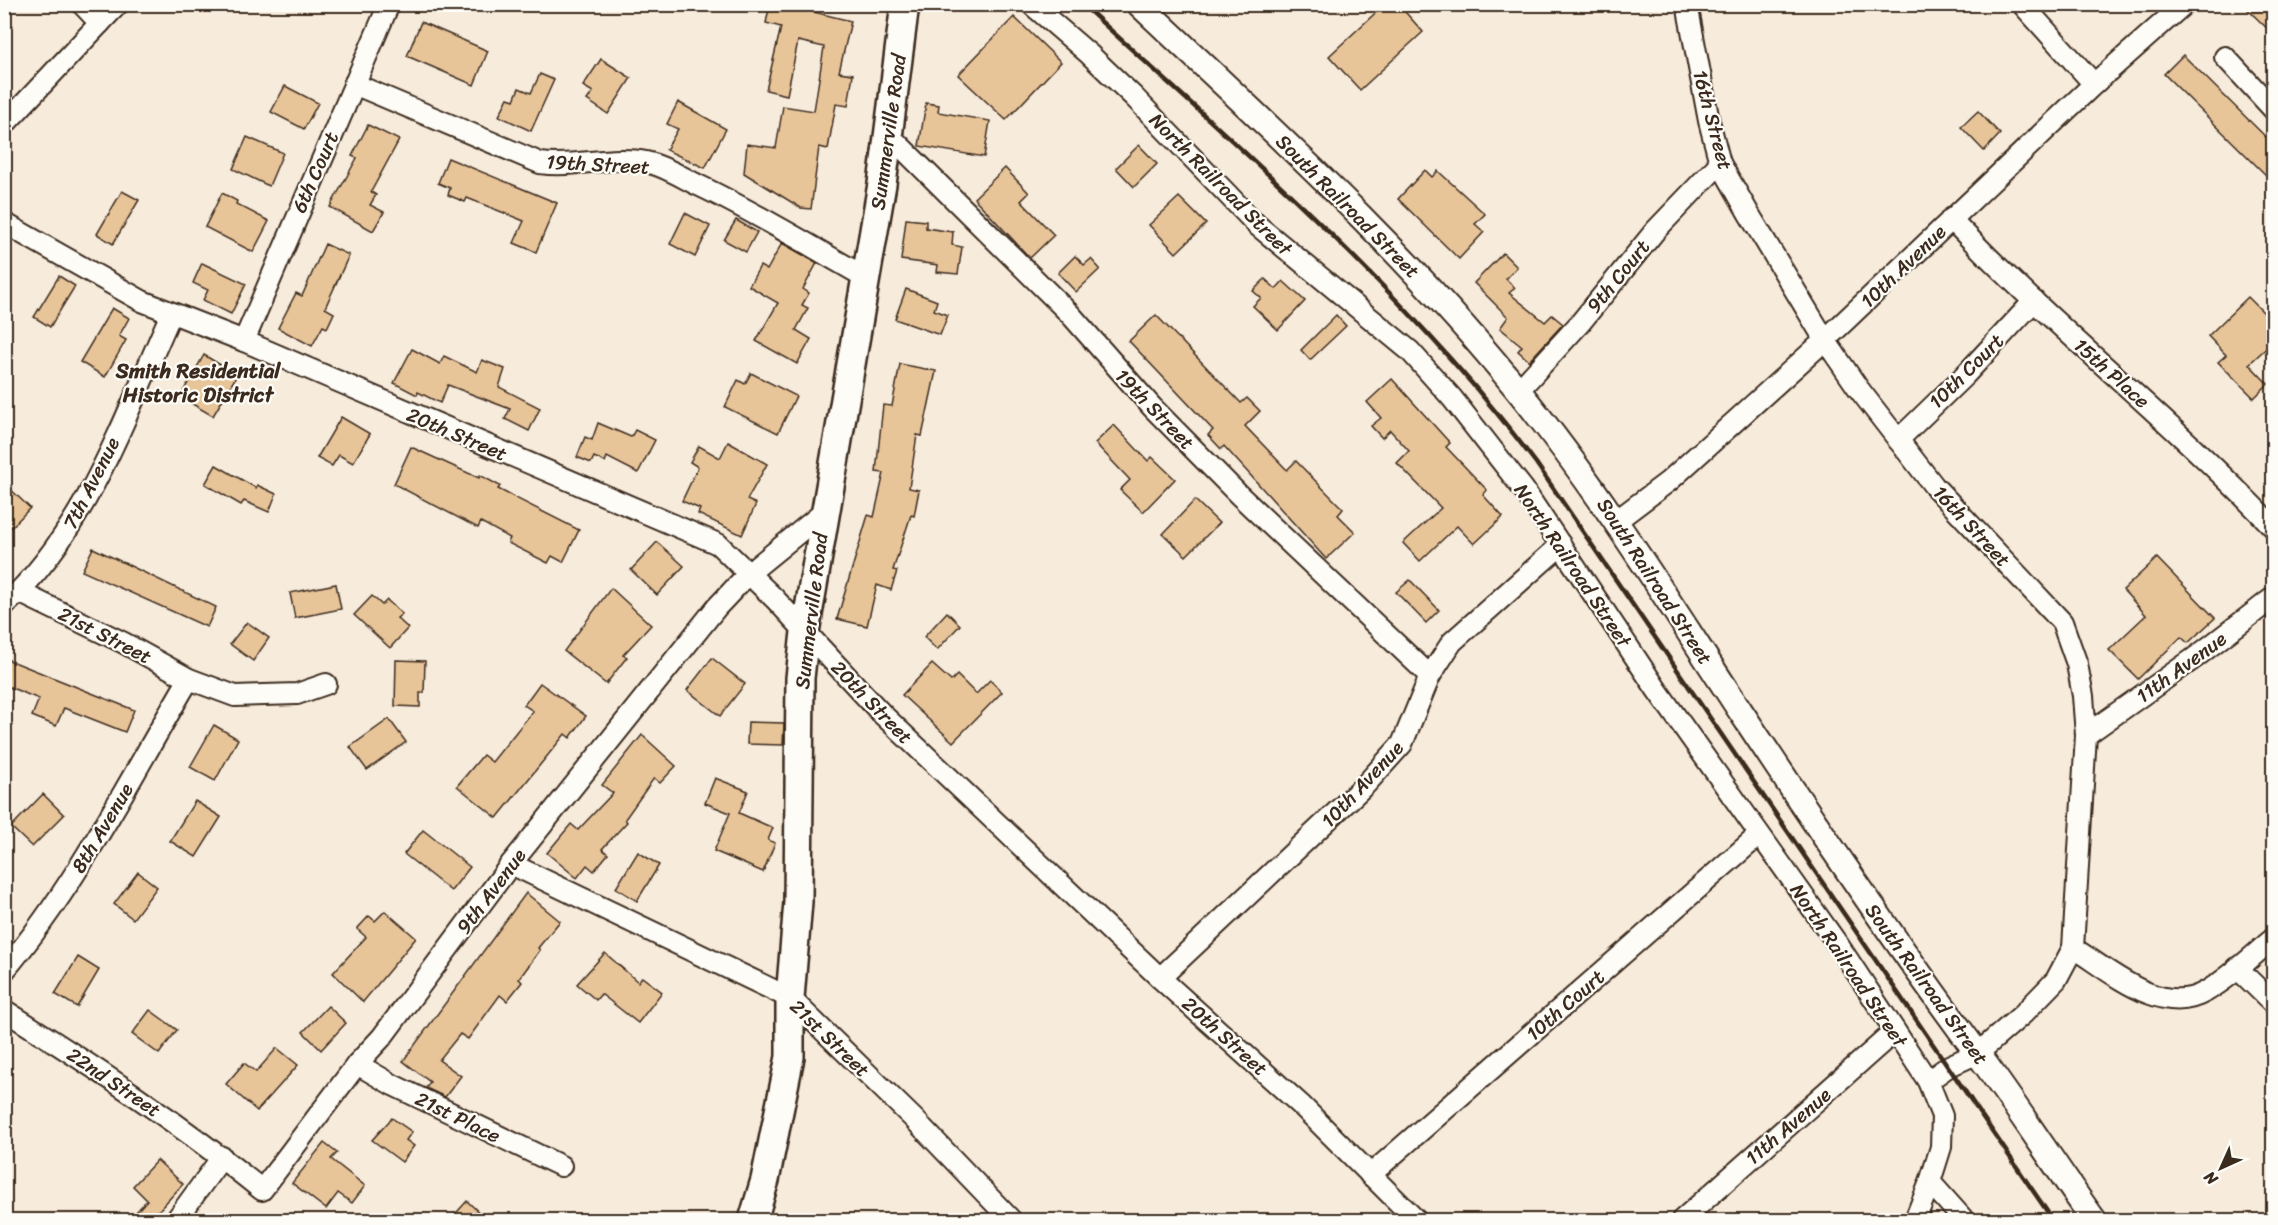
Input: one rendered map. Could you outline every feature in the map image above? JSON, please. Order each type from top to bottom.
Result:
[{"type":"main road","name":"Summerville Road","points":[[753,1221],[765,1180],[790,1057],[790,998],[798,902],[800,678],[805,632],[889,135],[905,4]]},
{"type":"street","points":[[82,4],[100,23]]},
{"type":"street","points":[[4,125],[118,4]]},
{"type":"street","name":"6th Court","points":[[244,341],[389,4]]},
{"type":"street","name":"North Railroad Street","points":[[1031,4],[1134,97],[1257,225],[1410,351],[1452,398],[1524,490],[1657,690],[1839,946],[1928,1081],[1942,1116],[1941,1147],[1915,1221]]},
{"type":"street","name":"South Railroad Street","points":[[1139,4],[1367,222],[1518,390],[1616,520],[1675,613],[1883,925],[1978,1053],[2094,1221]]},
{"type":"street","name":"16th Street","points":[[1687,4],[1707,111],[1720,164],[1825,340],[1898,440],[1934,486],[2062,622],[2081,685],[2086,735],[2073,948],[2056,980],[2024,1014],[1978,1053]]},
{"type":"street","points":[[2022,4],[2094,84]]},
{"type":"street","name":"10th Avenue","points":[[1616,520],[1669,481],[1825,340],[2094,84],[2184,4]]},
{"type":"street","points":[[2225,57],[2274,110]]},
{"type":"street","name":"19th Street","points":[[354,84],[540,163],[562,166],[645,162],[664,169],[757,214],[865,277]]},
{"type":"street","name":"19th Street","points":[[889,135],[1070,315],[1152,407],[1239,495],[1430,676]]},
{"type":"street","name":"9th Court","points":[[1518,390],[1581,322],[1655,231],[1720,164]]},
{"type":"street","name":"15th Place","points":[[1951,219],[2034,301],[2136,393],[2274,528]]},
{"type":"street","name":"20th Street","points":[[4,223],[104,282],[171,314],[244,341],[343,386],[718,544],[749,573],[882,714],[1160,978],[1257,1064],[1416,1221]]},
{"type":"street","name":"10th Court","points":[[1898,440],[1965,375],[2034,301]]},
{"type":"street","name":"7th Avenue","points":[[4,606],[20,592],[79,514],[171,314]]},
{"type":"street","name":"9th Avenue","points":[[222,1157],[262,1190],[357,1064],[382,1037],[511,864],[716,608],[749,573],[824,512]]},
{"type":"street","name":"10th Avenue","points":[[1160,978],[1366,784],[1402,744],[1430,676],[1452,642],[1561,545]]},
{"type":"street","name":"21st Street","points":[[20,592],[124,643],[189,679],[235,696],[297,694],[326,684]]},
{"type":"street","name":"11th Avenue","points":[[2086,735],[2196,657],[2274,597]]},
{"type":"street","name":"8th Avenue","points":[[4,971],[29,941],[94,844],[189,679]]},
{"type":"street","name":"10th Court","points":[[1370,1175],[1759,836]]},
{"type":"street","name":"21st Street","points":[[511,864],[790,998],[915,1120],[1011,1221]]},
{"type":"street","points":[[2073,948],[2127,982],[2166,998],[2186,998],[2204,993],[2274,938]]},
{"type":"street","points":[[2238,968],[2274,1004]]},
{"type":"street","name":"22nd Street","points":[[4,1010],[109,1078],[222,1157]]},
{"type":"street","name":"11th Avenue","points":[[1682,1221],[1895,1031]]},
{"type":"street","points":[[1928,1081],[1949,1066],[1978,1053]]},
{"type":"street","name":"21st Place","points":[[357,1064],[393,1085],[561,1166]]},
{"type":"street","points":[[176,1221],[222,1157]]},
{"type":"street","points":[[1930,1182],[1964,1221]]},
{"type":"building","points":[[770,4],[781,4],[851,21],[839,72],[853,74],[848,106],[836,104],[828,149],[819,147],[811,209],[801,208],[744,173],[747,144],[776,148],[783,106],[814,111],[824,47],[798,41],[787,95],[766,90],[781,27],[766,23]]},
{"type":"building","points":[[1385,4],[1398,4],[1423,32],[1360,90],[1329,56]]},
{"type":"building","points":[[2242,4],[2274,4],[2274,35]]},
{"type":"building","points":[[1014,17],[1061,62],[1006,120],[958,75]]},
{"type":"building","points":[[421,22],[488,51],[474,85],[407,56]]},
{"type":"building","points":[[2183,55],[2274,145],[2274,183],[2164,74]]},
{"type":"building","points":[[601,59],[631,78],[608,114],[587,100],[593,92],[583,86]]},
{"type":"building","points":[[540,74],[554,80],[531,131],[499,116],[508,98],[514,100],[519,88],[531,93]]},
{"type":"building","points":[[285,86],[318,103],[304,129],[271,112]]},
{"type":"building","points":[[678,102],[726,129],[705,168],[666,150],[678,129],[667,124]]},
{"type":"building","points":[[926,103],[939,105],[938,112],[990,121],[984,157],[919,146]]},
{"type":"building","points":[[1978,111],[2000,134],[1984,151],[1961,127]]},
{"type":"building","points":[[368,125],[399,140],[371,192],[376,195],[370,205],[384,212],[373,231],[330,207],[357,158],[352,156]]},
{"type":"building","points":[[247,137],[283,153],[269,186],[233,169]]},
{"type":"building","points":[[1139,145],[1157,164],[1134,187],[1116,168]]},
{"type":"building","points":[[448,158],[557,203],[536,252],[514,243],[524,221],[467,198],[465,202],[448,195],[450,188],[438,183]]},
{"type":"building","points":[[1005,168],[1029,193],[1021,201],[1054,235],[1030,258],[974,198]]},
{"type":"building","points":[[1425,170],[1432,177],[1438,171],[1485,214],[1475,224],[1484,232],[1459,259],[1398,199]]},
{"type":"building","points":[[122,191],[139,200],[113,244],[97,234]]},
{"type":"building","points":[[222,193],[237,201],[236,204],[269,221],[253,252],[205,227]]},
{"type":"building","points":[[1179,197],[1206,224],[1176,253],[1149,225]]},
{"type":"building","points":[[685,213],[710,226],[695,257],[670,244]]},
{"type":"building","points":[[906,219],[926,221],[926,228],[953,232],[952,245],[962,247],[958,274],[937,272],[938,265],[901,260]]},
{"type":"building","points":[[736,220],[757,232],[746,252],[724,240]]},
{"type":"building","points":[[782,243],[817,263],[803,289],[809,293],[802,305],[808,308],[796,330],[811,339],[797,364],[756,341],[778,303],[749,286],[760,266],[767,270]]},
{"type":"building","points":[[325,244],[349,255],[325,308],[334,313],[327,328],[323,326],[312,346],[278,328],[296,293],[302,296]]},
{"type":"building","points":[[1503,253],[1517,267],[1506,279],[1515,288],[1509,293],[1545,322],[1552,315],[1563,324],[1529,361],[1518,351],[1522,346],[1500,328],[1508,317],[1474,283]]},
{"type":"building","points":[[1075,256],[1084,265],[1091,259],[1100,269],[1076,292],[1058,273]]},
{"type":"building","points":[[202,263],[246,284],[231,314],[203,300],[208,290],[193,283]]},
{"type":"building","points":[[59,276],[75,286],[50,327],[34,317]]},
{"type":"building","points":[[1265,279],[1276,289],[1283,281],[1305,301],[1278,330],[1253,306],[1261,298],[1253,291]]},
{"type":"building","points":[[906,289],[937,301],[934,310],[948,315],[940,335],[895,319]]},
{"type":"building","points":[[2248,297],[2274,323],[2274,341],[2249,364],[2268,384],[2254,398],[2218,362],[2226,355],[2208,336]]},
{"type":"building","points":[[112,308],[129,318],[119,336],[126,340],[105,377],[80,362]]},
{"type":"building","points":[[1156,315],[1241,403],[1247,398],[1260,411],[1245,426],[1287,470],[1296,461],[1343,509],[1338,515],[1355,532],[1326,559],[1224,446],[1221,449],[1208,435],[1213,430],[1129,341]]},
{"type":"building","points":[[1336,315],[1346,326],[1310,360],[1301,350]]},
{"type":"building","points":[[412,349],[440,364],[444,356],[477,372],[482,360],[505,369],[499,387],[540,408],[529,431],[505,419],[510,409],[448,385],[440,403],[418,392],[417,395],[394,383]]},
{"type":"building","points":[[204,355],[237,375],[213,416],[180,397]]},
{"type":"building","points":[[900,364],[936,371],[922,436],[917,435],[909,488],[919,490],[914,516],[911,515],[893,570],[897,571],[891,590],[877,585],[867,626],[837,619],[868,515],[874,517],[884,473],[876,472],[883,405],[892,406]]},
{"type":"building","points":[[751,373],[796,396],[778,433],[725,407],[738,380],[745,384]]},
{"type":"building","points":[[1392,379],[1450,443],[1446,447],[1487,490],[1483,495],[1503,517],[1474,544],[1457,526],[1420,561],[1403,543],[1441,508],[1397,463],[1409,451],[1390,430],[1382,438],[1371,426],[1381,418],[1367,402]]},
{"type":"building","points":[[341,417],[370,434],[353,463],[339,455],[332,466],[317,458]]},
{"type":"building","points":[[598,423],[631,437],[635,430],[655,440],[638,473],[607,457],[605,462],[594,457],[591,463],[577,457],[585,437],[592,440]]},
{"type":"building","points":[[1114,425],[1148,461],[1152,457],[1175,479],[1143,512],[1120,490],[1130,480],[1095,443]]},
{"type":"building","points":[[728,442],[767,464],[747,500],[756,504],[742,535],[698,514],[700,509],[682,501],[698,467],[690,462],[699,446],[720,458]]},
{"type":"building","points":[[411,447],[479,478],[480,475],[500,486],[498,489],[579,530],[563,562],[552,556],[548,563],[508,543],[510,538],[481,522],[478,528],[394,484]]},
{"type":"building","points":[[216,465],[256,488],[257,485],[276,494],[269,512],[244,501],[241,505],[205,484]]},
{"type":"building","points":[[4,483],[30,508],[4,535]]},
{"type":"building","points":[[1195,500],[1219,523],[1186,556],[1163,534]]},
{"type":"building","points":[[657,542],[684,566],[657,595],[631,570]]},
{"type":"building","points":[[93,548],[216,607],[207,627],[82,571]]},
{"type":"building","points":[[2157,558],[2215,618],[2188,643],[2181,637],[2138,679],[2109,650],[2146,615],[2123,590]]},
{"type":"building","points":[[1410,580],[1439,610],[1426,623],[1396,592]]},
{"type":"building","points":[[336,584],[341,609],[295,618],[290,593]]},
{"type":"building","points":[[611,588],[651,625],[623,655],[627,657],[606,684],[564,651]]},
{"type":"building","points":[[372,596],[382,605],[387,600],[402,614],[397,618],[408,628],[390,648],[354,615]]},
{"type":"building","points":[[947,612],[960,625],[937,650],[924,637]]},
{"type":"building","points":[[247,622],[269,638],[253,661],[230,644]]},
{"type":"building","points":[[4,658],[134,710],[125,732],[64,708],[56,726],[32,716],[39,699],[4,685]]},
{"type":"building","points":[[712,658],[745,684],[720,716],[687,690]]},
{"type":"building","points":[[396,660],[425,661],[424,693],[420,693],[420,707],[395,706]]},
{"type":"building","points":[[932,664],[951,681],[957,675],[976,694],[990,680],[1002,692],[953,742],[902,695]]},
{"type":"building","points":[[540,683],[586,716],[570,738],[565,734],[497,818],[457,786],[483,755],[492,762],[533,711],[524,705]]},
{"type":"building","points":[[389,719],[406,742],[367,770],[350,747]]},
{"type":"building","points":[[748,722],[784,723],[783,745],[747,744]]},
{"type":"building","points":[[214,725],[238,739],[215,781],[190,767]]},
{"type":"building","points":[[642,735],[676,766],[660,783],[654,778],[625,819],[627,822],[602,849],[608,854],[594,871],[587,865],[577,878],[547,853],[571,824],[578,830],[613,793],[602,785]]},
{"type":"building","points":[[715,778],[748,791],[739,813],[773,828],[768,840],[775,843],[763,872],[714,851],[730,813],[705,803]]},
{"type":"building","points":[[43,794],[64,815],[32,847],[11,827]]},
{"type":"building","points":[[195,801],[221,817],[196,857],[170,841]]},
{"type":"building","points":[[423,830],[470,867],[451,891],[404,854]]},
{"type":"building","points":[[638,852],[659,865],[637,901],[616,888]]},
{"type":"building","points":[[138,872],[157,887],[133,919],[114,904]]},
{"type":"building","points":[[526,893],[560,921],[538,948],[540,950],[519,979],[522,982],[507,1001],[500,995],[468,1039],[460,1034],[439,1060],[461,1076],[445,1097],[426,1088],[430,1082],[403,1061]]},
{"type":"building","points":[[385,911],[416,938],[363,1002],[333,973],[366,937],[357,929],[369,916],[375,921]]},
{"type":"building","points":[[605,953],[638,982],[642,977],[662,992],[638,1023],[601,994],[596,1000],[577,984]]},
{"type":"building","points":[[78,957],[99,970],[77,1007],[55,994]]},
{"type":"building","points":[[328,1006],[346,1023],[321,1050],[303,1032]]},
{"type":"building","points":[[150,1010],[177,1030],[159,1054],[132,1034]]},
{"type":"building","points":[[277,1048],[298,1065],[257,1111],[226,1084],[244,1063],[256,1072]]},
{"type":"building","points":[[392,1118],[412,1132],[406,1140],[414,1146],[402,1162],[372,1140]]},
{"type":"building","points":[[324,1143],[337,1153],[331,1159],[365,1186],[352,1203],[338,1193],[326,1209],[292,1183]]},
{"type":"building","points":[[157,1160],[183,1184],[149,1221],[128,1221],[147,1200],[133,1186]]},
{"type":"building","points":[[467,1201],[488,1221],[449,1221]]},
{"type":"railway","points":[[1082,4],[1320,223],[1433,339],[1486,400],[1536,463],[2053,1220]]},
{"type":"district","name":"Smith Residential Historic District","points":[[198,383]]}]
